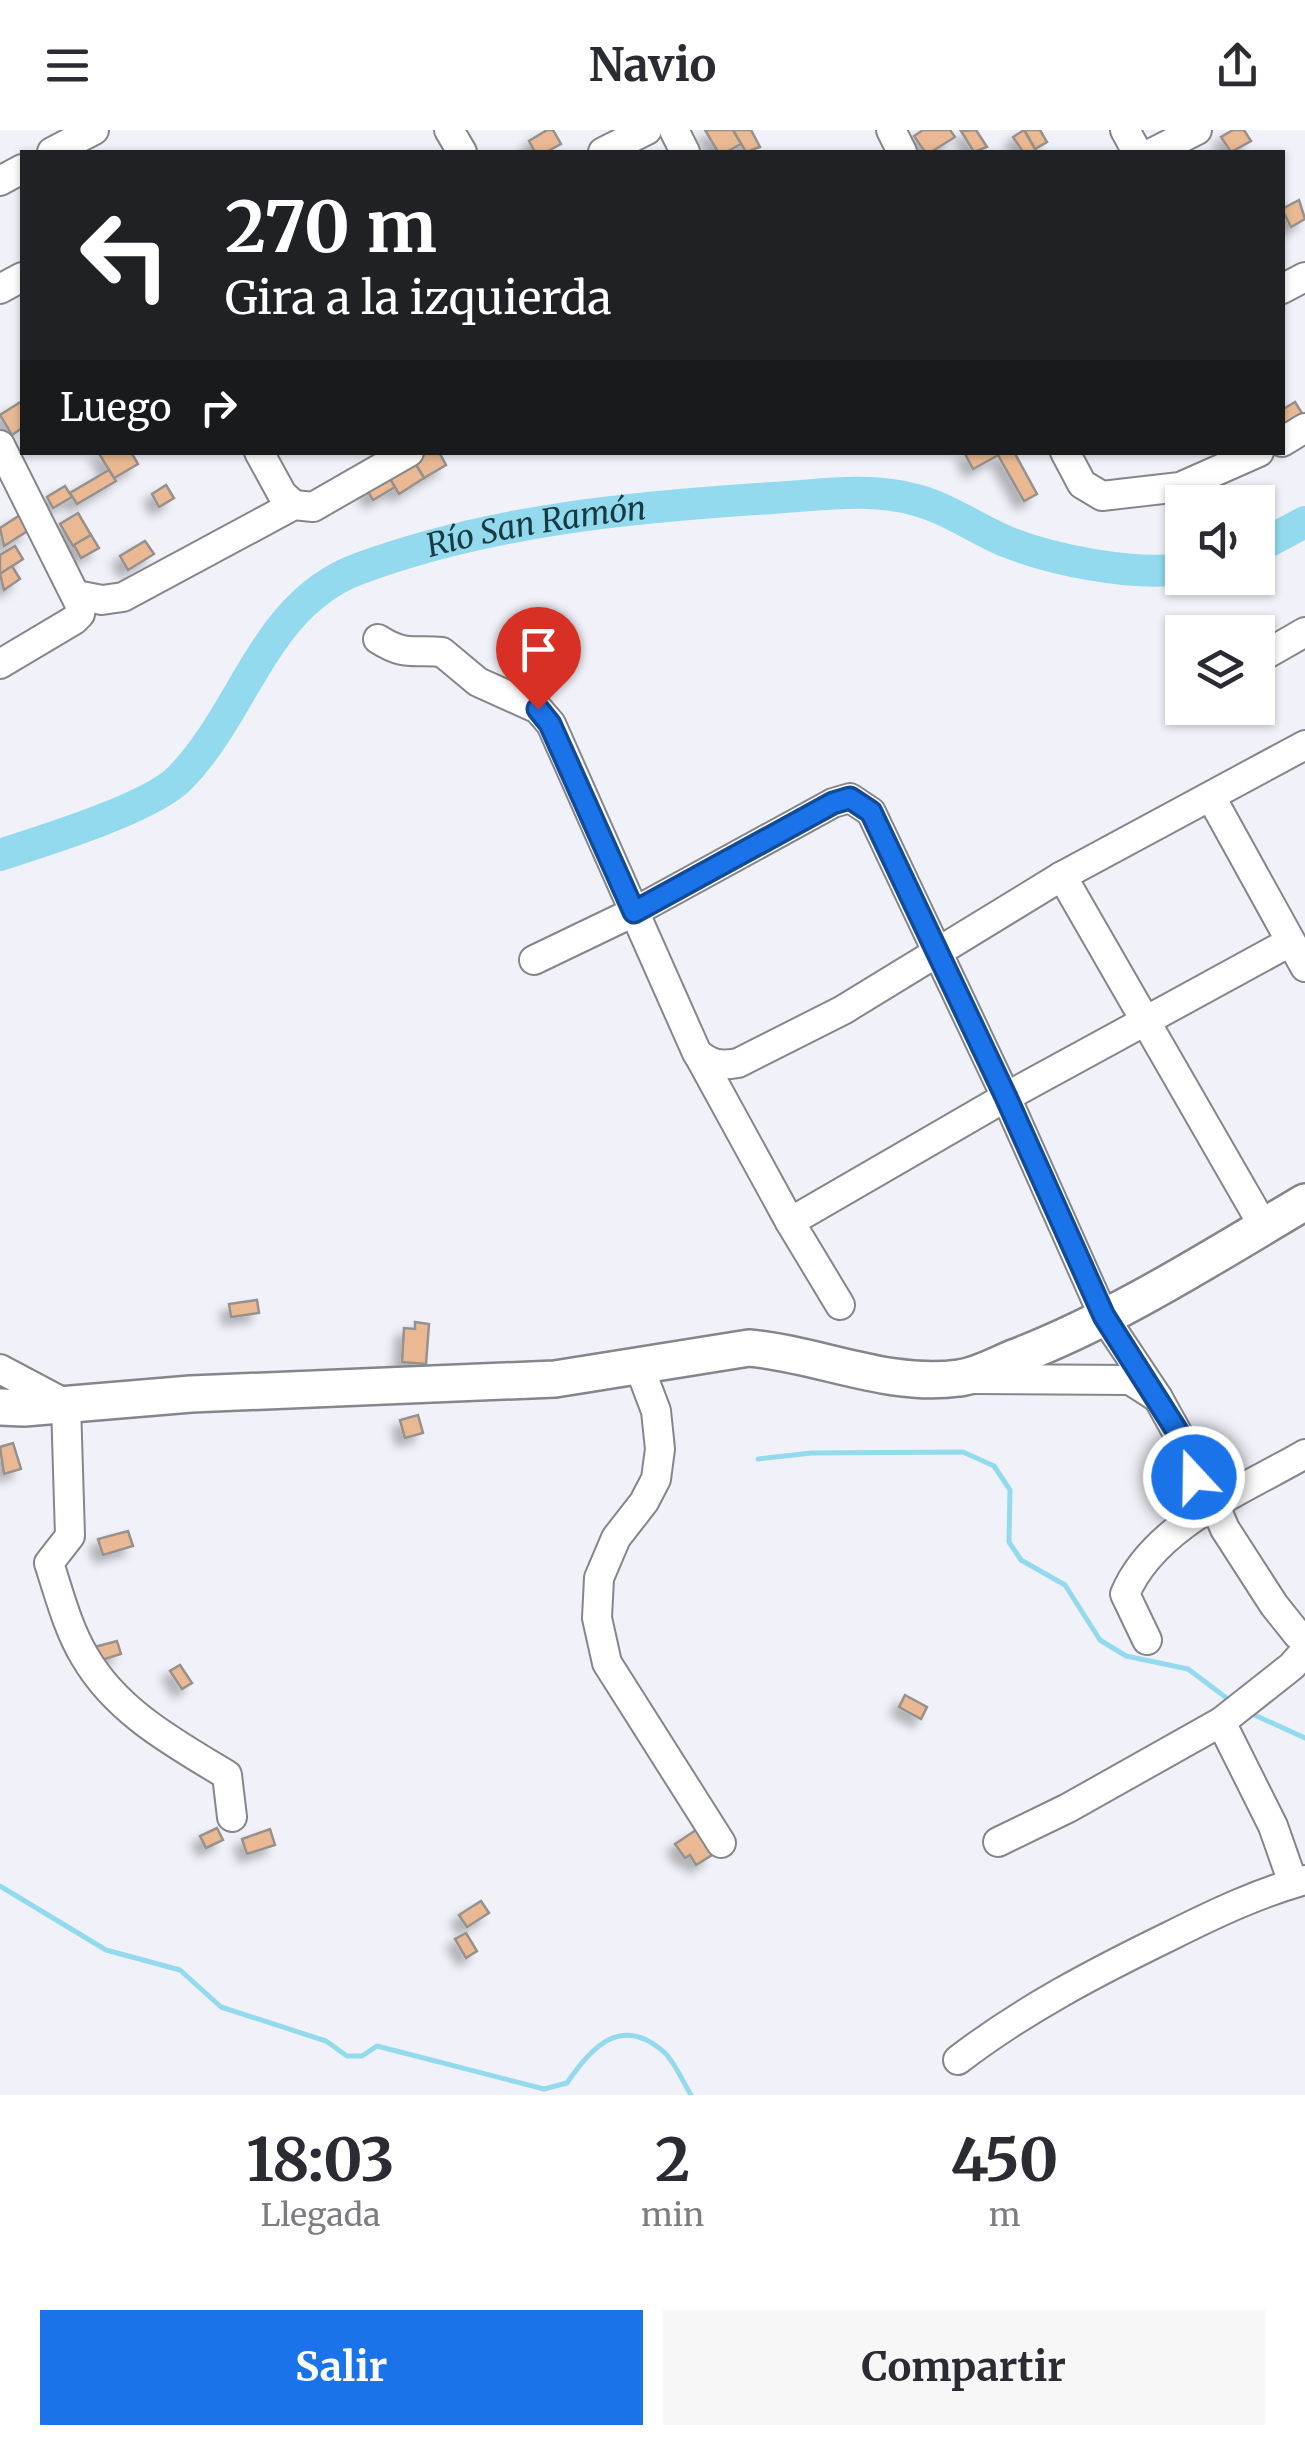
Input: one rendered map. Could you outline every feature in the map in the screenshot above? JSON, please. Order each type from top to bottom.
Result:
[{"type":"main road","points":[[0,1406],[554,1379],[749,1348],[778,1350],[878,1374],[962,1378],[1104,1316],[1305,1202]]},
{"type":"street","points":[[607,150],[646,130]]},
{"type":"street","points":[[1158,150],[1197,130]]},
{"type":"street","points":[[57,150],[91,136]]},
{"type":"street","points":[[261,455],[282,494],[294,505]]},
{"type":"street","points":[[76,595],[102,600],[123,597],[294,505],[313,507],[404,455]]},
{"type":"street","points":[[1067,455],[1082,484],[1102,496],[1180,487],[1252,455]]},
{"type":"street","points":[[0,664],[80,614],[76,595],[11,458]]},
{"type":"street","points":[[1275,649],[1305,632]]},
{"type":"street","points":[[378,639],[396,651],[442,652],[478,682],[538,709],[550,724],[697,1053],[840,1305]]},
{"type":"street","points":[[697,1053],[708,1063],[738,1063],[843,1010],[1062,876],[1305,745]]},
{"type":"street","points":[[1211,797],[1305,967]]},
{"type":"street","points":[[534,960],[634,912],[833,803],[850,798],[871,812],[1104,1316],[1184,1442],[1194,1477],[1215,1506],[1225,1529],[1274,1605],[1298,1635],[1305,1638]]},
{"type":"street","points":[[1062,876],[1264,1227]]},
{"type":"street","points":[[790,1222],[1006,1097],[1290,942]]},
{"type":"street","points":[[639,1366],[656,1412],[660,1448],[656,1479],[616,1538],[604,1564],[599,1578],[597,1618],[607,1663],[721,1843]]},
{"type":"street","points":[[0,1369],[66,1404],[70,1536],[49,1563],[84,1656],[115,1698],[162,1735],[227,1775],[232,1817]]},
{"type":"street","points":[[962,1378],[1130,1380],[1158,1398]]},
{"type":"street","points":[[1147,1640],[1125,1594],[1153,1548],[1179,1526],[1305,1454]]},
{"type":"street","points":[[998,1842],[1068,1808],[1221,1722],[1292,1666],[1305,1651]]},
{"type":"street","points":[[958,2060],[1038,2005],[1139,1951],[1214,1914],[1299,1881],[1221,1722]]},
{"type":"building","points":[[553,130],[561,144],[550,150],[534,150],[529,141]]},
{"type":"building","points":[[705,130],[733,130],[741,144],[730,150],[717,150]]},
{"type":"building","points":[[733,130],[751,130],[760,147],[745,150]]},
{"type":"building","points":[[923,130],[950,130],[955,137],[934,150],[924,150],[914,136]]},
{"type":"building","points":[[976,130],[987,147],[973,150],[961,131]]},
{"type":"building","points":[[1024,130],[1040,130],[1047,142],[1035,149]]},
{"type":"building","points":[[1024,130],[1036,150],[1022,150],[1013,137]]},
{"type":"building","points":[[1233,130],[1244,130],[1251,141],[1230,150],[1221,137]]},
{"type":"building","points":[[1299,200],[1305,219],[1291,227],[1285,207]]},
{"type":"building","points":[[20,402],[20,429],[12,435],[0,415]]},
{"type":"building","points":[[1295,402],[1305,418],[1285,431],[1285,408]]},
{"type":"building","points":[[100,455],[133,455],[138,464],[114,478]]},
{"type":"building","points":[[441,455],[446,465],[424,478],[412,458]]},
{"type":"building","points":[[966,455],[999,455],[973,469]]},
{"type":"building","points":[[998,455],[1016,455],[1037,494],[1024,501]]},
{"type":"building","points":[[412,458],[424,478],[399,494],[387,474]]},
{"type":"building","points":[[109,470],[116,481],[77,504],[70,493]]},
{"type":"building","points":[[387,474],[395,487],[373,500],[365,487]]},
{"type":"building","points":[[166,485],[174,498],[159,507],[152,494]]},
{"type":"building","points":[[65,486],[72,497],[53,508],[47,497]]},
{"type":"building","points":[[78,513],[91,535],[73,546],[60,524]]},
{"type":"building","points":[[20,515],[29,530],[4,546],[0,528]]},
{"type":"building","points":[[91,535],[99,548],[81,558],[74,545]]},
{"type":"building","points":[[145,541],[154,554],[128,570],[120,556]]},
{"type":"building","points":[[15,546],[23,559],[0,574],[0,555]]},
{"type":"building","points":[[12,566],[20,579],[4,590],[0,574]]},
{"type":"building","points":[[257,1300],[259,1313],[231,1317],[229,1304]]},
{"type":"building","points":[[415,1322],[429,1324],[426,1364],[402,1362],[404,1328],[415,1329]]},
{"type":"building","points":[[418,1415],[423,1433],[405,1438],[400,1420]]},
{"type":"building","points":[[13,1443],[21,1469],[4,1474],[0,1447]]},
{"type":"building","points":[[128,1531],[133,1546],[103,1555],[98,1539]]},
{"type":"building","points":[[117,1641],[121,1654],[95,1662],[91,1648]]},
{"type":"building","points":[[180,1665],[192,1683],[182,1689],[170,1671]]},
{"type":"building","points":[[905,1695],[927,1707],[921,1719],[899,1707]]},
{"type":"building","points":[[217,1828],[223,1840],[206,1848],[200,1836]]},
{"type":"building","points":[[270,1829],[275,1845],[247,1854],[242,1839]]},
{"type":"building","points":[[696,1830],[712,1855],[696,1865],[675,1844]]},
{"type":"building","points":[[481,1901],[489,1913],[467,1927],[459,1915]]},
{"type":"building","points":[[466,1933],[477,1951],[466,1958],[455,1939]]},
{"type":"waterway","name":"Río San Ramón","points":[[0,855],[95,822],[166,789],[202,752],[258,662],[300,607],[326,585],[358,569],[459,539],[562,518],[863,493],[927,504],[1005,541],[1068,560],[1165,571]]},
{"type":"waterway","name":"Río San Ramón","points":[[1275,538],[1305,522]]},
{"type":"waterway","points":[[758,1459],[811,1453],[963,1452],[994,1466],[1010,1490],[1009,1542],[1021,1560],[1065,1585],[1100,1640],[1126,1656],[1188,1669],[1232,1702]]},
{"type":"waterway","points":[[1250,1713],[1305,1738]]},
{"type":"waterway","points":[[0,1886],[106,1950],[180,1970],[221,2007],[326,2041],[347,2056],[362,2056],[377,2046],[544,2089],[567,2083],[587,2057],[609,2040],[635,2036],[665,2053],[691,2095]]},
{"type":"route","points":[[538,709],[550,724],[634,912],[833,803],[850,798],[871,812],[1104,1316],[1184,1442],[1194,1477]]}]
